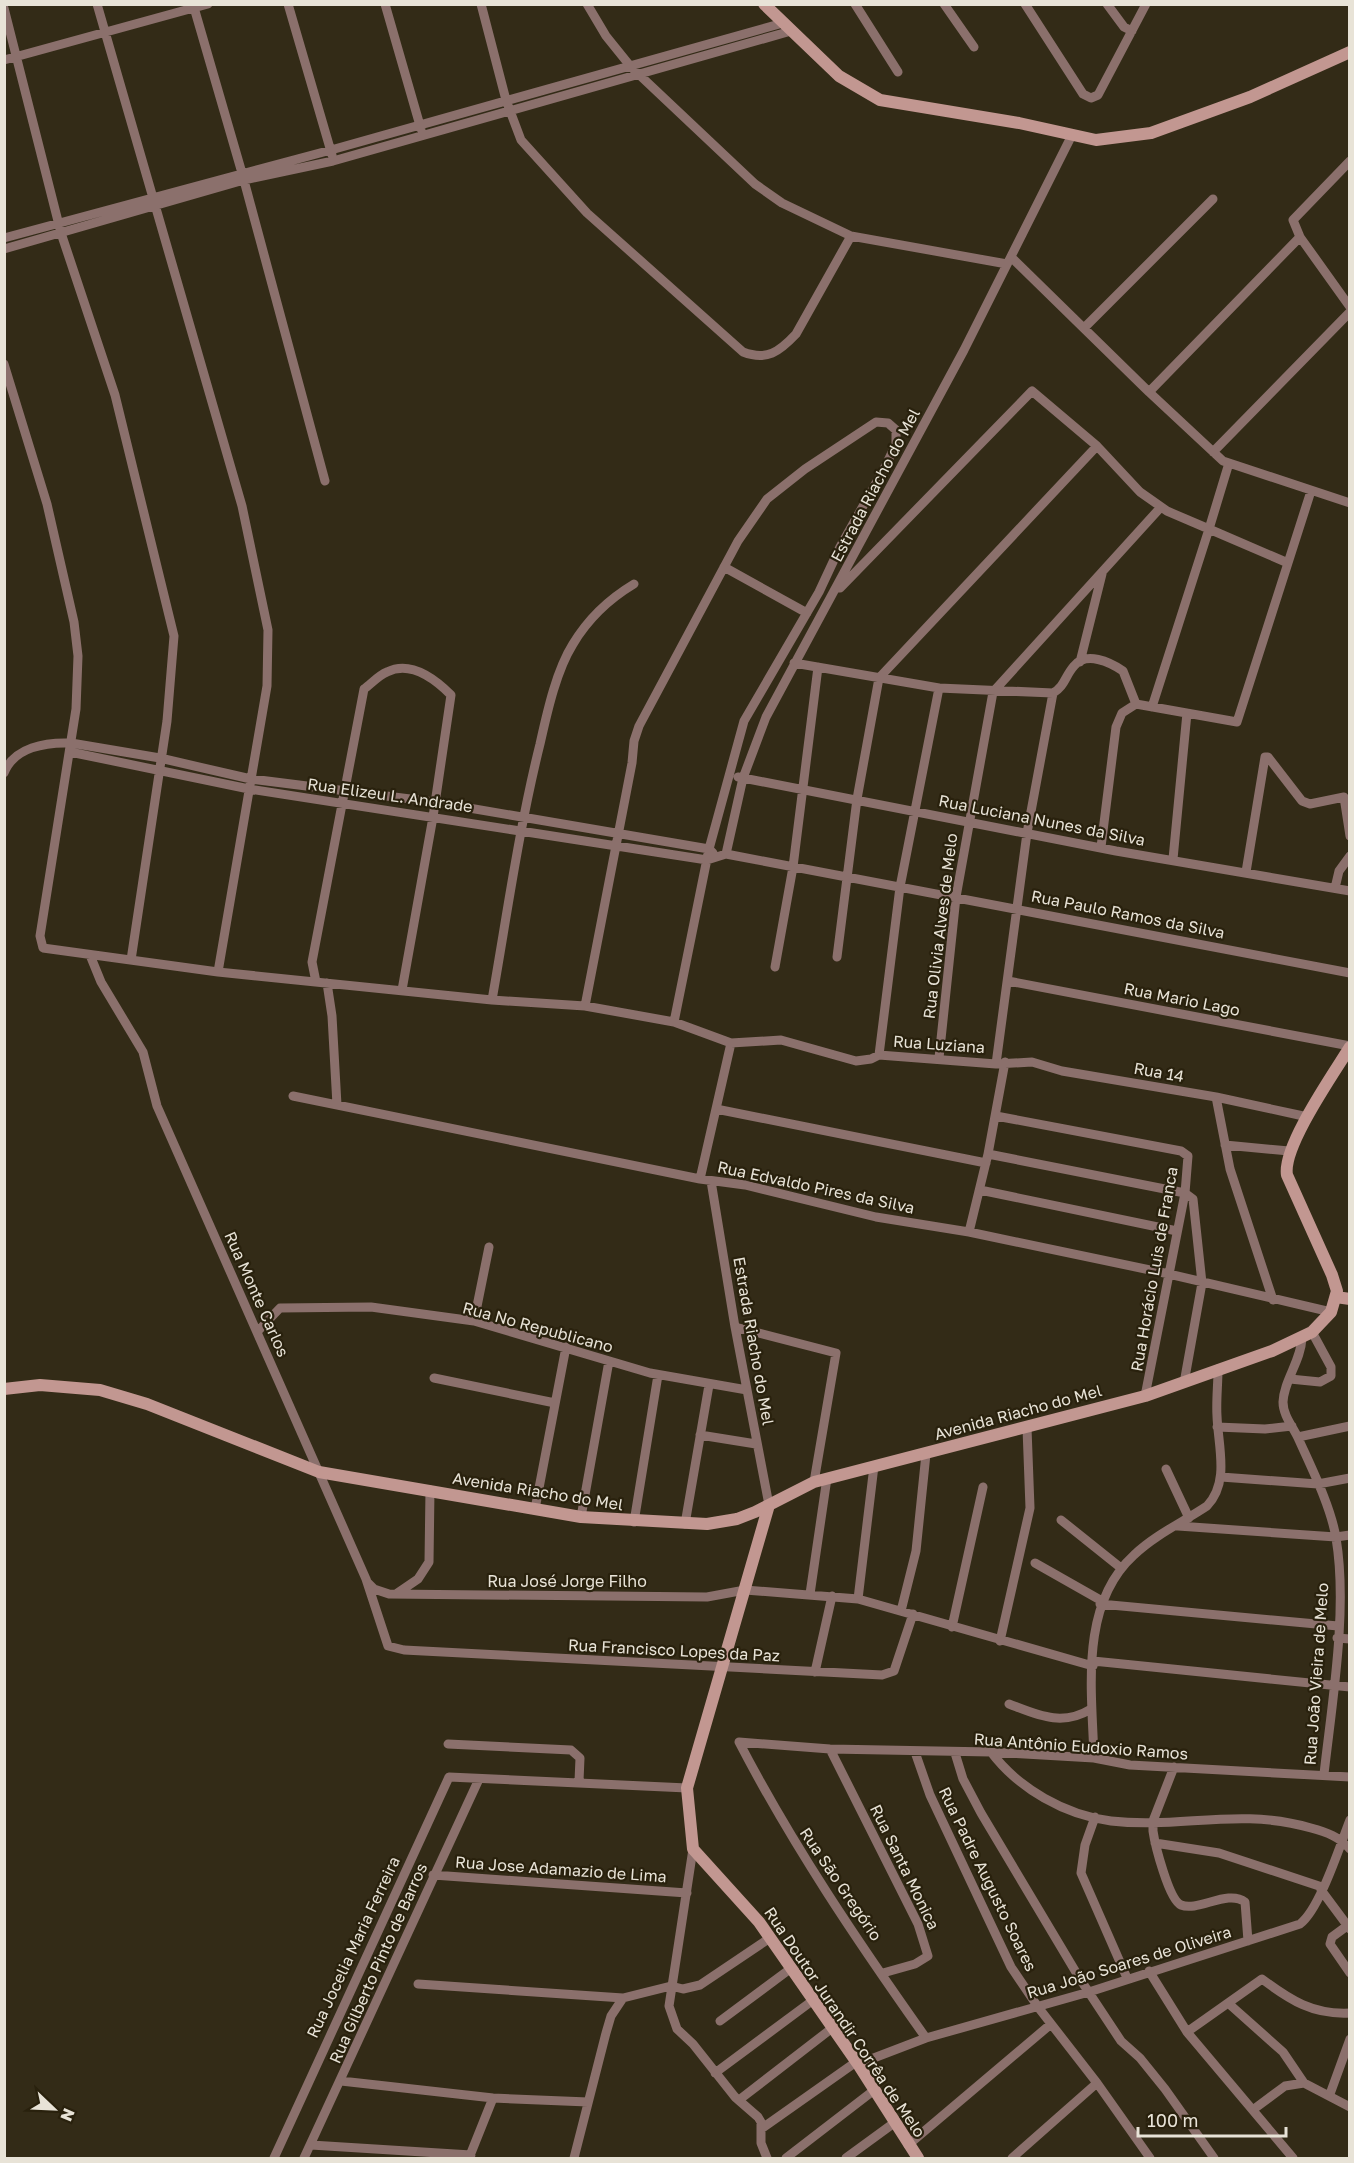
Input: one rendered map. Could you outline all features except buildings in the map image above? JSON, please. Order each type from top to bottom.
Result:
[{"type":"street","points":[[97,4],[242,506],[268,630],[267,686],[218,972]]},
{"type":"street","points":[[4,60],[104,34],[193,6],[208,4]]},
{"type":"street","points":[[288,4],[333,161]]},
{"type":"street","points":[[385,4],[422,130]]},
{"type":"street","points":[[481,4],[506,100],[521,140],[569,195],[743,352],[762,357],[774,354],[784,347],[796,334],[851,236]]},
{"type":"street","points":[[587,4],[606,36],[631,67],[640,73],[755,184],[798,213],[851,236],[1009,260],[1084,328],[1149,393],[1213,452],[1229,463],[1350,503]]},
{"type":"street","points":[[764,4],[839,76],[880,100],[1019,123],[1071,137],[1116,140],[1151,133],[1250,97],[1350,52]]},
{"type":"street","points":[[855,4],[898,72]]},
{"type":"street","points":[[944,4],[974,47]]},
{"type":"street","points":[[1025,4],[1087,97],[1098,95],[1146,4]]},
{"type":"street","points":[[1107,4],[1132,31]]},
{"type":"street","points":[[193,6],[243,176],[325,481]]},
{"type":"street","points":[[4,8],[60,228],[115,395],[172,622],[174,649],[171,689],[131,960]]},
{"type":"street","points":[[243,176],[333,161],[506,100],[787,27]]},
{"type":"street","points":[[4,249],[60,228],[331,150],[510,111],[787,27]]},
{"type":"street","name":"Estrada Riacho do Mel","points":[[722,855],[743,778],[766,717],[1009,260],[1071,137]]},
{"type":"street","points":[[1350,160],[1293,220],[1300,237],[1350,307]]},
{"type":"street","points":[[1084,328],[1214,199]]},
{"type":"street","points":[[4,238],[60,228]]},
{"type":"street","points":[[1149,393],[1300,237]]},
{"type":"street","points":[[1213,452],[1350,312]]},
{"type":"street","points":[[4,364],[44,493],[74,622],[79,685],[39,943],[49,951],[218,972],[492,1000],[585,1006],[674,1022],[731,1043],[700,1179]]},
{"type":"street","points":[[830,598],[1032,391],[1098,446],[1140,492],[1161,507],[1288,563]]},
{"type":"street","points":[[585,1006],[632,763],[634,741],[639,726],[724,567],[767,499],[852,436],[876,422],[888,423],[896,430],[896,444],[807,613],[744,721],[709,849],[674,1022]]},
{"type":"street","points":[[837,957],[857,799],[879,678],[1098,446]]},
{"type":"street","points":[[1152,707],[1229,463]]},
{"type":"street","points":[[1101,847],[1116,727],[1122,713],[1136,704],[1238,721],[1311,490]]},
{"type":"street","points":[[993,692],[1161,507]]},
{"type":"street","points":[[724,567],[807,613]]},
{"type":"street","points":[[1080,662],[1103,571]]},
{"type":"street","points":[[492,1000],[524,817],[548,710],[571,647],[587,622],[618,594],[634,584]]},
{"type":"street","points":[[794,663],[939,688],[1053,693],[1062,688],[1074,665],[1088,659],[1099,659],[1123,671],[1136,704]]},
{"type":"street","points":[[775,966],[793,867],[801,788],[818,667]]},
{"type":"street","points":[[316,982],[312,962],[364,689],[388,671],[413,669],[434,679],[450,695],[433,817],[402,990]]},
{"type":"street","points":[[879,1055],[900,887],[913,810],[939,688]]},
{"type":"street","name":"Rua Olivia Alves de Melo","points":[[939,1058],[956,897],[993,692]]},
{"type":"street","points":[[969,1232],[996,1116],[1016,908],[1027,833],[1053,693]]},
{"type":"street","points":[[1173,859],[1187,713]]},
{"type":"street","points":[[4,773],[10,760],[28,749],[58,743],[70,748]]},
{"type":"street","name":"Rua Elizeu L. Andrade","points":[[70,748],[160,758],[251,779],[434,802],[709,849]]},
{"type":"street","name":"Rua Elizeu L. Andrade","points":[[70,748],[249,789],[522,829],[707,860]]},
{"type":"street","points":[[1246,872],[1265,757],[1268,757],[1302,801],[1310,804],[1344,797],[1350,836]]},
{"type":"street","name":"Rua Luciana Nunes da Silva","points":[[730,775],[1101,847],[1350,891]]},
{"type":"street","points":[[709,849],[722,855]]},
{"type":"street","points":[[707,860],[722,855]]},
{"type":"street","name":"Rua Paulo Ramos da Silva","points":[[722,855],[848,875],[900,887],[1350,973]]},
{"type":"street","points":[[1335,888],[1339,871],[1350,856]]},
{"type":"street","name":"Rua Monte Carlos","points":[[90,955],[101,982],[143,1052],[157,1106],[367,1582],[386,1643],[392,1648]]},
{"type":"street","name":"Rua Mario Lago","points":[[1008,981],[1350,1046]]},
{"type":"street","points":[[327,983],[332,1016],[337,1105]]},
{"type":"street","name":"Rua Luziana","points":[[731,1043],[781,1040],[856,1061],[871,1059],[879,1055],[1000,1063]]},
{"type":"street","points":[[1331,1312],[1336,1298],[1332,1275],[1287,1175],[1285,1164],[1289,1151],[1350,1046]]},
{"type":"street","name":"Rua 14","points":[[1000,1063],[1032,1062],[1062,1071],[1216,1097],[1308,1117]]},
{"type":"street","name":"Rua Edvaldo Pires da Silva","points":[[293,1096],[700,1179],[784,1193],[876,1217],[969,1232],[1169,1274],[1331,1312]]},
{"type":"street","points":[[1216,1097],[1230,1169],[1273,1300]]},
{"type":"street","points":[[716,1109],[1185,1193],[1194,1200],[1202,1283],[1184,1383]]},
{"type":"street","name":"Rua Horácio Luis de Franca","points":[[996,1116],[1181,1151],[1189,1160],[1185,1193],[1145,1396]]},
{"type":"street","points":[[1225,1145],[1289,1151]]},
{"type":"street","name":"Estrada Riacho do Mel","points":[[711,1181],[735,1327],[769,1505]]},
{"type":"street","points":[[980,1190],[1177,1231]]},
{"type":"street","points":[[474,1322],[489,1247]]},
{"type":"street","points":[[1336,1298],[1350,1299]]},
{"type":"street","name":"Rua No Republicano","points":[[257,1332],[280,1308],[371,1307],[474,1322],[658,1375],[747,1390]]},
{"type":"street","name":"Avenida Riacho do Mel","points":[[4,1389],[40,1385],[100,1390],[158,1408],[319,1472],[581,1517],[685,1524],[737,1519],[821,1480],[1145,1396],[1307,1335],[1331,1312]]},
{"type":"street","points":[[735,1327],[836,1353],[810,1594]]},
{"type":"street","points":[[1290,1379],[1320,1382],[1329,1378],[1332,1371],[1307,1335]]},
{"type":"street","name":"Rua João Vieira de Melo","points":[[1307,1335],[1283,1401],[1318,1484],[1336,1537],[1339,1585],[1338,1626],[1324,1774]]},
{"type":"street","points":[[535,1509],[566,1347]]},
{"type":"street","points":[[581,1517],[609,1361]]},
{"type":"street","points":[[1094,1758],[1091,1709],[1093,1663],[1101,1602],[1121,1568],[1138,1551],[1212,1501],[1221,1477],[1217,1427],[1218,1369]]},
{"type":"street","points":[[634,1522],[658,1375]]},
{"type":"street","points":[[434,1378],[555,1403]]},
{"type":"street","points":[[685,1524],[709,1385]]},
{"type":"street","points":[[1217,1427],[1258,1429],[1292,1426]]},
{"type":"street","points":[[1298,1437],[1350,1426]]},
{"type":"street","points":[[1000,1641],[1030,1508],[1027,1428]]},
{"type":"street","points":[[699,1435],[756,1444]]},
{"type":"street","points":[[901,1611],[915,1551],[926,1454]]},
{"type":"street","points":[[858,1599],[874,1466]]},
{"type":"street","points":[[1166,1469],[1189,1518]]},
{"type":"street","points":[[1221,1477],[1318,1484],[1350,1478]]},
{"type":"street","points":[[952,1627],[983,1487]]},
{"type":"street","points":[[375,1606],[418,1579],[429,1562],[430,1490]]},
{"type":"street","points":[[768,2158],[761,2144],[758,2118],[739,2100],[672,2020],[669,2006],[693,1849],[687,1788],[769,1505]]},
{"type":"street","points":[[1061,1520],[1121,1568]]},
{"type":"street","points":[[1177,1526],[1336,1537],[1350,1535]]},
{"type":"street","points":[[1035,1563],[1101,1602],[1338,1626]]},
{"type":"street","name":"Rua José Jorge Filho","points":[[367,1582],[374,1589],[392,1594],[707,1597],[745,1590],[832,1596],[858,1599],[1000,1641],[1093,1663],[1350,1687]]},
{"type":"street","points":[[1339,1585],[1350,1584]]},
{"type":"street","points":[[814,1672],[832,1596]]},
{"type":"street","name":"Rua Francisco Lopes da Paz","points":[[392,1648],[882,1676],[892,1673],[913,1614]]},
{"type":"street","points":[[1337,1638],[1350,1639]]},
{"type":"street","points":[[1009,1704],[1057,1719],[1072,1719],[1091,1709]]},
{"type":"street","name":"Rua Antônio Eudoxio Ramos","points":[[739,1742],[830,1749],[991,1752],[1094,1758],[1130,1765],[1350,1777]]},
{"type":"street","name":"Rua São Gregório","points":[[739,1742],[772,1806],[801,1854],[926,2038]]},
{"type":"street","points":[[448,1744],[571,1750],[579,1758],[579,1781]]},
{"type":"street","name":"Rua Santa Monica","points":[[830,1749],[918,1924],[928,1951],[928,1956],[921,1961],[883,1973]]},
{"type":"street","name":"Rua Padre Augusto Soares","points":[[915,1752],[930,1795],[997,1940],[1038,2007],[1097,2083],[1150,2158]]},
{"type":"street","points":[[991,1752],[1009,1773],[1030,1790],[1095,1817],[1111,1821],[1269,1818],[1314,1829],[1343,1840],[1350,1849]]},
{"type":"street","points":[[955,1753],[963,1779],[981,1813],[1089,1992],[1121,2041],[1140,2058],[1165,2089],[1214,2158]]},
{"type":"street","points":[[1174,1767],[1153,1821],[1155,1843],[1179,1904],[1185,1906],[1237,1898],[1245,1902],[1248,1941]]},
{"type":"street","name":"Rua Jocelia Maria Ferreira","points":[[274,2158],[444,1785],[453,1775],[479,1779]]},
{"type":"street","points":[[479,1779],[579,1781],[687,1788]]},
{"type":"street","name":"Rua Gilberto Pinto de Barros","points":[[304,2158],[479,1779]]},
{"type":"street","points":[[1095,1817],[1085,1845],[1081,1873],[1127,1978]]},
{"type":"street","name":"Rua João Soares de Oliveira","points":[[761,2129],[857,2063],[926,2038],[1089,1992],[1300,1924],[1307,1917],[1322,1888],[1350,1821]]},
{"type":"street","points":[[1155,1843],[1219,1853],[1322,1888],[1348,1928],[1332,1937],[1330,1944],[1350,1973]]},
{"type":"street","name":"Rua Doutor Jurandir Corrêa de Melo","points":[[693,1849],[749,1909],[857,2063],[918,2158]]},
{"type":"street","name":"Rua Jose Adamazio de Lima","points":[[433,1875],[687,1893]]},
{"type":"street","points":[[418,1984],[623,1998],[671,1986],[691,1988],[711,1980],[770,1938]]},
{"type":"street","points":[[720,2021],[790,1969]]},
{"type":"street","points":[[1149,1971],[1187,2032],[1293,2158]]},
{"type":"street","points":[[1187,2032],[1262,1979],[1292,2001],[1313,2010],[1330,2014],[1350,2013]]},
{"type":"street","points":[[574,2158],[611,2016],[623,1998]]},
{"type":"street","points":[[716,2073],[812,2001]]},
{"type":"street","points":[[1228,2003],[1283,2052],[1304,2083]]},
{"type":"street","points":[[908,2145],[1051,2024]]},
{"type":"street","points":[[739,2100],[831,2029]]},
{"type":"street","points":[[1330,2094],[1350,2039]]},
{"type":"street","points":[[341,2081],[493,2098],[588,2102]]},
{"type":"street","points":[[1012,2158],[1097,2083]]},
{"type":"street","points":[[1254,2109],[1285,2086],[1304,2083],[1330,2094],[1350,2107]]},
{"type":"street","points":[[786,2158],[873,2091]]},
{"type":"street","points":[[311,2145],[470,2157],[493,2098]]},
{"type":"street","points":[[846,2158],[894,2123]]}]
